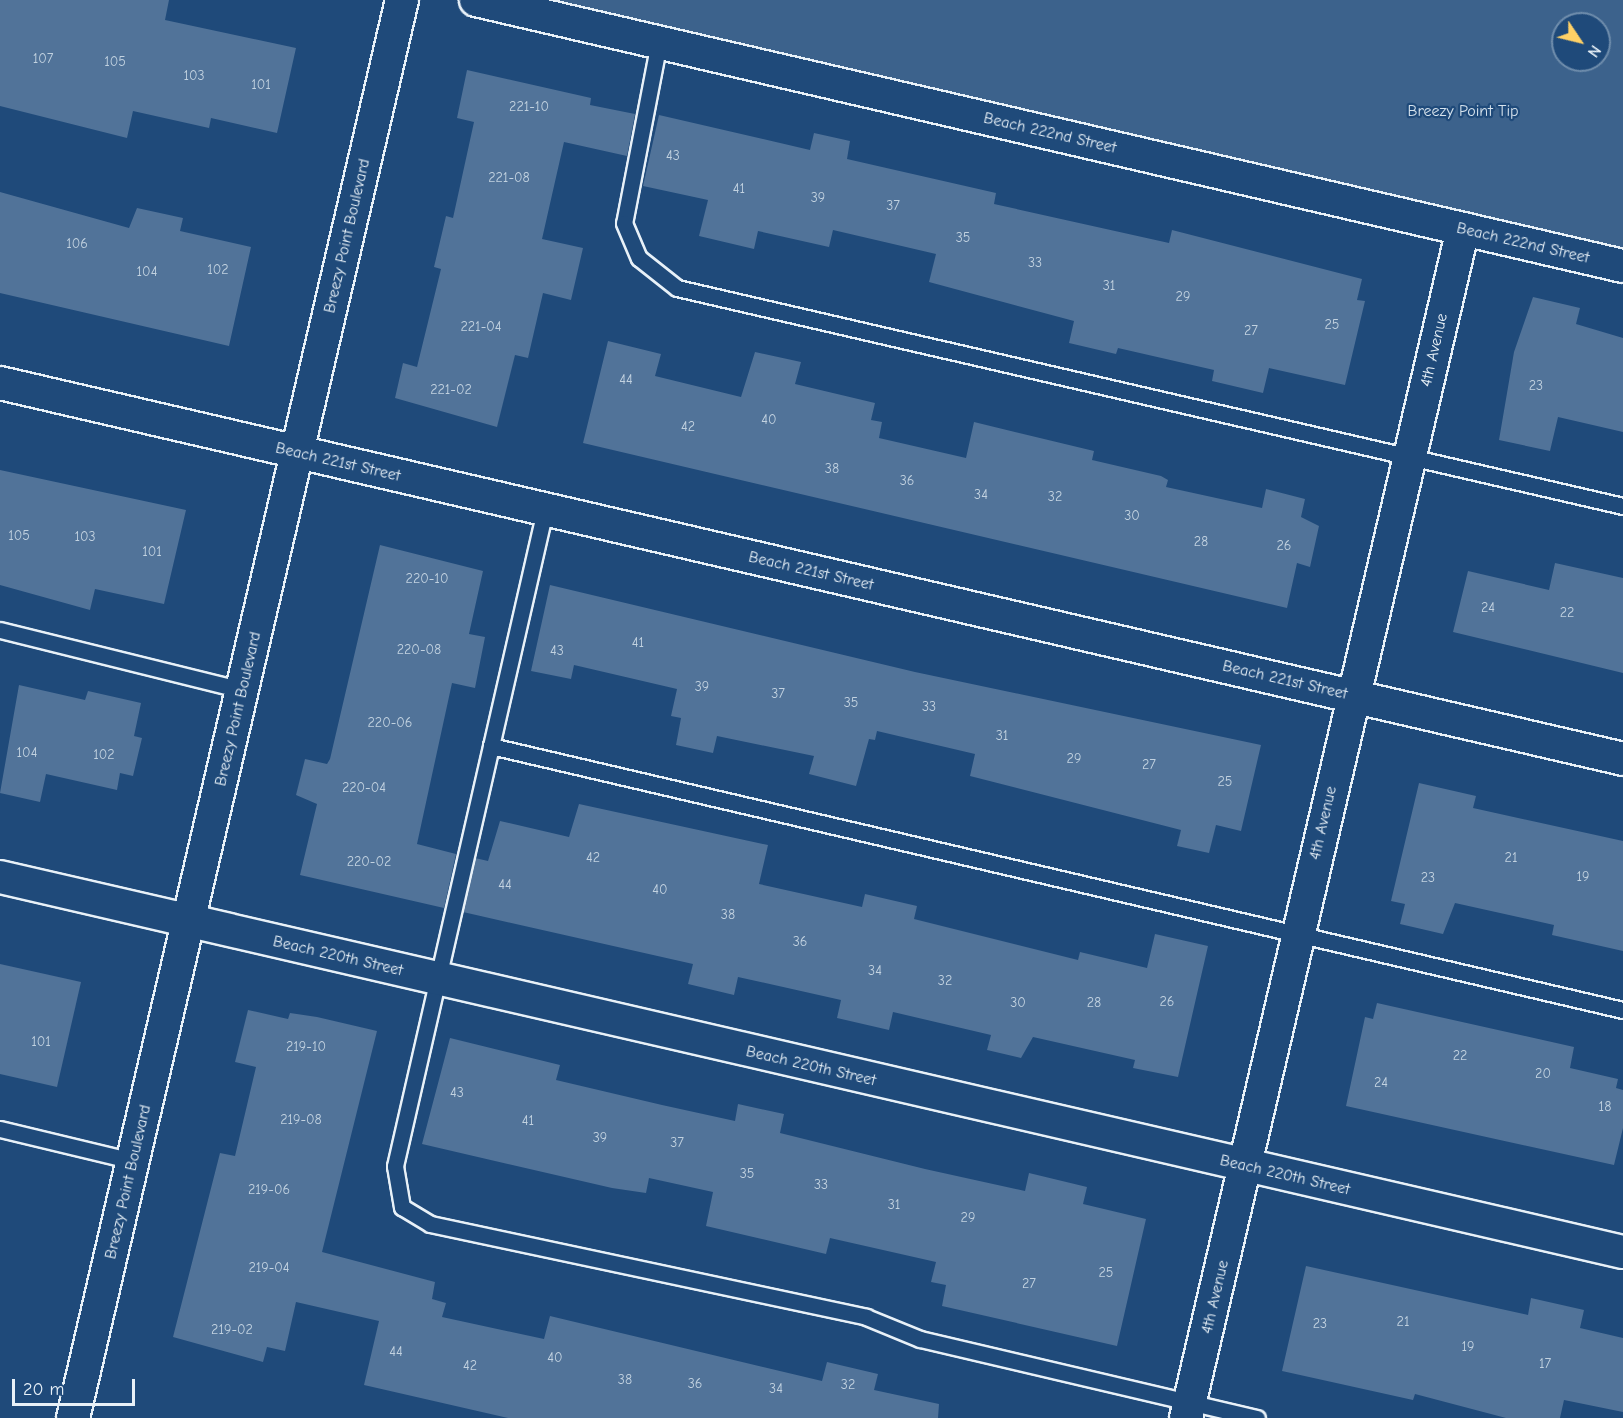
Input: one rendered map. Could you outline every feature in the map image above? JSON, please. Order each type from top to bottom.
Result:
[{"type":"street","name":"Breezy Point Boulevard","points":[[73,1418],[402,0]]},
{"type":"street","name":"Beach 222nd Street","points":[[476,0],[1623,266]]},
{"type":"street","name":"4th Avenue","points":[[1188,1410],[1463,229]]},
{"type":"street","name":"Beach 221st Street","points":[[0,383],[1623,759]]},
{"type":"street","name":"Beach 220th Street","points":[[0,877],[1623,1252]]},
{"type":"lane","points":[[659,42],[624,223],[639,258],[677,288],[1410,455],[1623,506]]},
{"type":"lane","points":[[545,510],[396,1166],[396,1190],[415,1218],[866,1317],[920,1339],[1188,1410],[1257,1418]]},
{"type":"lane","points":[[0,630],[242,690]]},
{"type":"lane","points":[[491,746],[1623,1010]]},
{"type":"lane","points":[[0,1129],[133,1161]]},
{"type":"green space","name":"Breezy Point Tip","points":[[507,0],[1623,0],[1623,262]]},
{"type":"building","points":[[0,0],[169,0],[165,20],[296,48],[277,133],[211,118],[209,128],[133,111],[127,138],[0,106]]},
{"type":"building","points":[[467,70],[591,98],[590,105],[635,114],[627,156],[564,142],[542,239],[583,248],[571,300],[543,293],[528,358],[515,355],[497,427],[395,398],[403,363],[417,367],[441,269],[434,267],[446,216],[453,218],[474,122],[457,118]]},
{"type":"building","points":[[659,115],[810,150],[814,133],[850,141],[847,159],[996,193],[994,204],[1169,243],[1172,230],[1362,279],[1357,300],[1365,301],[1345,385],[1269,368],[1263,393],[1212,381],[1214,370],[1118,348],[1116,354],[1069,343],[1074,321],[929,282],[936,254],[833,230],[829,247],[758,231],[754,249],[699,236],[708,200],[643,186]]},
{"type":"building","points":[[0,192],[129,228],[137,208],[183,218],[180,231],[251,247],[229,346],[0,293]]},
{"type":"building","points":[[1533,297],[1580,308],[1576,324],[1623,338],[1623,432],[1558,417],[1550,451],[1499,440],[1514,352]]},
{"type":"building","points":[[608,341],[661,354],[655,376],[741,397],[755,352],[801,362],[795,384],[875,403],[871,420],[882,422],[879,438],[966,458],[974,422],[1094,451],[1092,460],[1161,476],[1168,480],[1166,487],[1262,508],[1266,489],[1305,499],[1301,517],[1319,526],[1310,567],[1297,563],[1287,608],[583,443]]},
{"type":"building","points":[[0,470],[186,510],[164,604],[95,589],[90,610],[0,585]]},
{"type":"building","points":[[380,545],[483,571],[469,634],[485,637],[475,688],[452,683],[417,844],[456,854],[444,908],[300,875],[317,804],[296,795],[305,759],[327,764],[330,759]]},
{"type":"building","points":[[1555,563],[1623,578],[1623,673],[1453,632],[1468,571],[1549,590]]},
{"type":"building","points":[[550,585],[915,672],[1261,745],[1241,831],[1216,825],[1209,853],[1177,846],[1181,830],[970,776],[975,754],[877,731],[875,740],[869,739],[856,786],[809,774],[814,756],[717,736],[713,753],[676,745],[681,718],[671,716],[677,689],[574,665],[571,679],[531,671]]},
{"type":"building","points":[[19,685],[85,700],[88,691],[141,703],[134,736],[142,738],[133,776],[120,773],[117,790],[46,774],[40,802],[0,793]]},
{"type":"building","points":[[1419,783],[1476,796],[1473,808],[1623,841],[1623,951],[1552,935],[1554,925],[1455,903],[1443,934],[1400,924],[1405,904],[1391,901]]},
{"type":"building","points":[[579,804],[768,845],[759,884],[862,907],[865,894],[917,906],[914,919],[1078,960],[1080,952],[1147,968],[1155,934],[1208,946],[1178,1077],[1133,1068],[1135,1060],[1033,1037],[1021,1058],[987,1050],[991,1035],[893,1012],[889,1030],[837,1018],[841,1000],[738,977],[734,995],[688,984],[693,964],[463,912],[475,858],[488,861],[500,821],[569,837]]},
{"type":"building","points":[[0,964],[81,982],[57,1087],[0,1074]]},
{"type":"building","points":[[1377,1003],[1574,1047],[1570,1068],[1618,1079],[1616,1088],[1623,1090],[1623,1128],[1614,1165],[1346,1106],[1365,1017],[1373,1019]]},
{"type":"building","points":[[248,1010],[288,1019],[290,1013],[317,1017],[377,1031],[322,1252],[435,1282],[432,1299],[446,1303],[442,1317],[544,1339],[550,1316],[822,1381],[827,1362],[878,1374],[874,1390],[939,1404],[938,1418],[508,1418],[364,1385],[379,1321],[296,1302],[285,1351],[267,1347],[263,1362],[173,1337],[220,1153],[235,1156],[256,1067],[235,1062]]},
{"type":"building","points":[[450,1038],[560,1065],[556,1080],[662,1105],[735,1121],[738,1104],[784,1114],[780,1133],[925,1169],[1025,1191],[1029,1173],[1087,1187],[1083,1204],[1146,1219],[1117,1346],[942,1306],[946,1285],[931,1282],[936,1262],[830,1238],[826,1254],[706,1226],[713,1192],[649,1178],[646,1193],[612,1188],[422,1144]]},
{"type":"building","points":[[1306,1266],[1528,1315],[1531,1298],[1584,1310],[1580,1328],[1623,1338],[1623,1412],[1564,1400],[1560,1418],[1506,1418],[1415,1394],[1413,1400],[1282,1371]]}]
